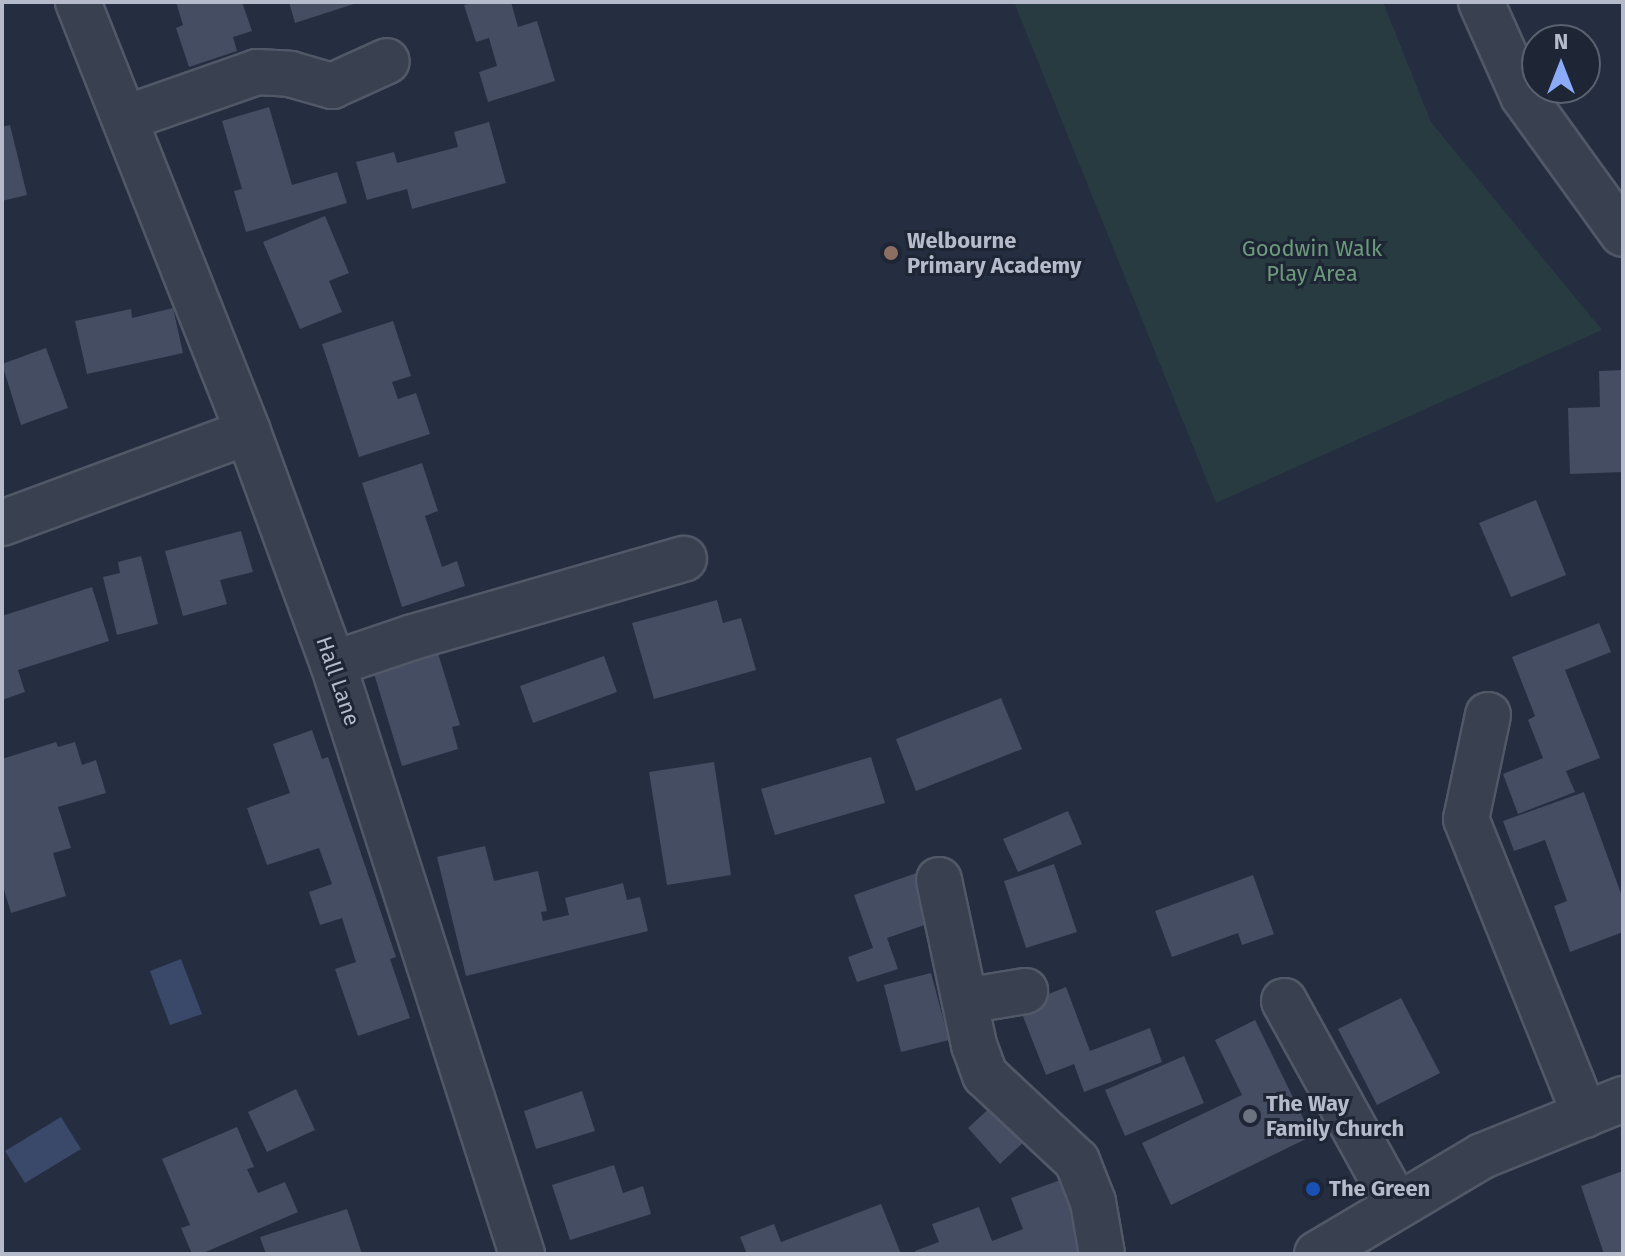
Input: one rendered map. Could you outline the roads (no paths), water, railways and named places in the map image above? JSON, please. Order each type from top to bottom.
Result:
[{"type":"street","name":"Hall Lane","points":[[78,2],[248,432],[333,664],[522,1254]]},
{"type":"street","points":[[1481,2],[1523,96],[1623,234]]},
{"type":"street","points":[[126,118],[257,72],[290,74],[332,86],[387,61]]},
{"type":"street","points":[[2,523],[248,432]]},
{"type":"street","points":[[333,664],[413,637],[684,559]]},
{"type":"street","points":[[1317,1254],[1482,1156],[1604,1107],[1466,819],[1488,715]]},
{"type":"street","points":[[939,880],[965,1001],[985,1075],[1077,1161],[1093,1202],[1102,1254]]},
{"type":"street","points":[[965,1001],[1025,991]]},
{"type":"street","points":[[1284,1001],[1397,1206]]},
{"type":"water","points":[[181,959],[202,1014],[170,1025],[150,971]]},
{"type":"water","points":[[61,1117],[81,1149],[25,1183],[5,1151]]},
{"type":"place","name":"Welbourne Primary Academy","points":[[891,253]]},
{"type":"place","name":"The Way Family Church","points":[[1250,1116]]},
{"type":"place","name":"The Green","points":[[1313,1189]]},
{"type":"park label","name":"Goodwin Walk Play Area","points":[[1312,260]]}]
